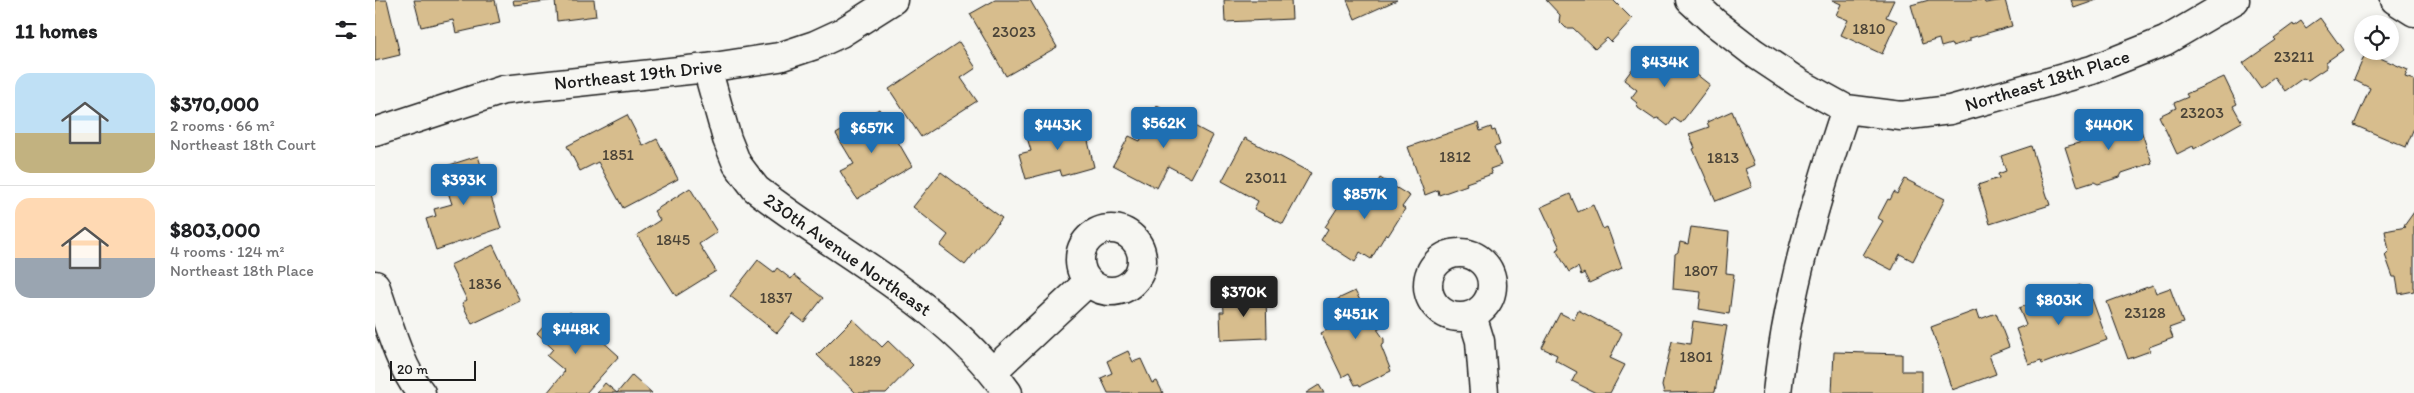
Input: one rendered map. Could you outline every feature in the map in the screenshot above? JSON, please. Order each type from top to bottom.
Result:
[{"type":"street","name":"Northeast 19th Drive","points":[[375,132],[503,90],[707,68],[779,57],[815,45],[841,33],[893,0]]},
{"type":"street","name":"Northeast 18th Place","points":[[1690,0],[1714,22],[1754,53],[1799,83],[1846,108],[1901,116],[1950,110],[2092,70],[2165,41],[2235,0]]},
{"type":"street","points":[[2395,0],[2414,12]]},
{"type":"street","name":"230th Avenue Northeast","points":[[707,68],[727,139],[737,164],[756,189],[932,312],[993,371],[1008,393]]},
{"type":"street","points":[[1777,393],[1783,339],[1800,260],[1816,197],[1846,108]]},
{"type":"street","points":[[993,371],[1088,282]]},
{"type":"street","points":[[375,285],[399,352],[415,386],[421,393]]},
{"type":"street","points":[[1472,316],[1480,341],[1484,393]]},
{"type":"building","points":[[375,0],[387,0],[400,55],[375,61]]},
{"type":"building","points":[[414,0],[495,0],[500,23],[456,33],[453,20],[421,27]]},
{"type":"building","points":[[513,0],[555,0],[514,5]]},
{"type":"building","points":[[555,0],[594,0],[596,16],[557,21]]},
{"type":"building","points":[[995,0],[1030,0],[1057,47],[1006,76],[970,14]]},
{"type":"building","points":[[1224,0],[1291,0],[1292,19],[1225,22]]},
{"type":"building","points":[[1347,0],[1397,0],[1355,19]]},
{"type":"building","points":[[1546,0],[1613,0],[1632,19],[1611,42],[1607,38],[1595,49],[1573,28],[1566,28],[1559,21],[1560,15]]},
{"type":"building","points":[[1832,0],[1894,0],[1886,17],[1897,21],[1882,54],[1841,35],[1848,20],[1836,15],[1841,4]]},
{"type":"building","points":[[1929,0],[1984,0],[1985,3],[2005,0],[2012,26],[1970,38],[1970,41],[1952,46],[1951,44],[1941,47],[1939,39],[1922,44],[1911,5]]},
{"type":"building","points":[[2071,0],[2097,0],[2074,8]]},
{"type":"building","points":[[2320,18],[2343,50],[2326,62],[2326,68],[2308,80],[2303,78],[2285,91],[2275,77],[2261,88],[2243,63],[2276,40],[2274,38],[2293,24],[2294,26],[2301,21],[2306,28]]},
{"type":"building","points":[[959,42],[976,68],[961,78],[977,101],[921,137],[889,89]]},
{"type":"building","points":[[1648,48],[1683,72],[1687,67],[1710,85],[1681,123],[1674,118],[1668,126],[1658,118],[1654,119],[1638,108],[1637,103],[1631,98],[1637,90],[1624,80]]},
{"type":"building","points":[[2363,60],[2385,60],[2408,70],[2405,77],[2414,80],[2414,128],[2406,147],[2354,125],[2370,88],[2354,80]]},
{"type":"building","points":[[2224,77],[2237,104],[2233,106],[2242,122],[2194,149],[2193,146],[2177,154],[2159,116],[2176,108],[2174,103],[2188,97],[2186,94]]},
{"type":"building","points":[[1157,106],[1213,136],[1191,178],[1168,166],[1157,188],[1113,165],[1129,136],[1140,141]]},
{"type":"building","points":[[879,109],[912,166],[857,199],[840,171],[854,164],[836,134]]},
{"type":"building","points":[[1732,111],[1754,165],[1745,169],[1752,187],[1716,201],[1693,149],[1695,148],[1689,134],[1709,127],[1707,122]]},
{"type":"building","points":[[2135,112],[2152,163],[2122,173],[2120,177],[2098,184],[2094,182],[2078,187],[2065,147],[2082,142],[2080,136],[2096,131],[2094,125]]},
{"type":"building","points":[[627,115],[643,146],[657,139],[678,179],[623,208],[598,162],[580,171],[567,146]]},
{"type":"building","points":[[1083,119],[1094,167],[1062,176],[1060,170],[1026,179],[1019,154],[1031,151],[1026,134]]},
{"type":"building","points":[[1478,123],[1480,131],[1491,127],[1492,131],[1495,130],[1500,145],[1494,147],[1501,165],[1490,169],[1492,174],[1466,183],[1467,185],[1439,195],[1438,190],[1425,195],[1408,147]]},
{"type":"building","points":[[1245,138],[1311,173],[1283,224],[1254,209],[1258,201],[1222,181]]},
{"type":"building","points":[[2031,146],[2050,205],[1990,224],[1978,185],[1999,178],[1998,174],[2006,171],[2001,156]]},
{"type":"building","points":[[478,156],[501,228],[436,250],[426,219],[436,216],[434,209],[452,204],[440,168]]},
{"type":"building","points":[[941,172],[1002,218],[965,265],[940,246],[948,235],[913,207]]},
{"type":"building","points":[[1380,178],[1410,196],[1402,207],[1405,209],[1388,236],[1386,234],[1371,259],[1360,252],[1355,262],[1321,240],[1328,229],[1325,227],[1353,184],[1363,190],[1365,188],[1372,192]]},
{"type":"building","points":[[1905,179],[1945,199],[1913,261],[1900,254],[1892,270],[1863,255],[1883,221],[1878,218],[1888,199],[1890,200],[1894,192],[1897,194]]},
{"type":"building","points":[[690,188],[717,232],[699,244],[716,271],[676,296],[637,235],[660,220],[654,211]]},
{"type":"building","points":[[1570,194],[1578,212],[1593,205],[1603,229],[1607,227],[1622,268],[1589,283],[1584,273],[1581,275],[1578,267],[1569,272],[1556,250],[1560,248],[1541,207]]},
{"type":"building","points":[[2414,212],[2414,291],[2399,294],[2396,277],[2393,277],[2385,255],[2389,251],[2385,231],[2406,227],[2404,226]]},
{"type":"building","points":[[1691,227],[1729,232],[1726,273],[1734,274],[1729,314],[1699,309],[1701,292],[1673,289],[1675,254],[1678,252],[1680,242],[1688,244]]},
{"type":"building","points":[[493,245],[520,301],[472,324],[462,303],[467,300],[450,265]]},
{"type":"building","points":[[758,260],[774,272],[777,268],[791,279],[794,275],[823,298],[804,322],[793,314],[777,333],[730,296]]},
{"type":"building","points":[[2080,285],[2086,302],[2092,299],[2107,340],[2042,364],[2041,361],[2029,365],[2016,329],[2026,325],[2019,308]]},
{"type":"building","points":[[2153,285],[2156,293],[2170,288],[2183,323],[2169,328],[2173,338],[2149,347],[2150,351],[2128,359],[2107,302]]},
{"type":"building","points":[[1355,291],[1362,304],[1369,301],[1381,327],[1377,329],[1384,339],[1384,344],[1381,346],[1391,371],[1360,386],[1359,384],[1355,385],[1349,373],[1342,377],[1321,333],[1337,325],[1327,304]]},
{"type":"building","points":[[1266,295],[1267,338],[1221,340],[1220,312],[1224,312],[1223,296]]},
{"type":"building","points":[[1578,310],[1622,333],[1610,358],[1625,365],[1610,393],[1596,393],[1572,381],[1577,372],[1555,360],[1557,355],[1542,348],[1560,313],[1574,320]]},
{"type":"building","points":[[1977,310],[1980,319],[1996,313],[2009,347],[1989,355],[1996,374],[1952,390],[1931,327]]},
{"type":"building","points":[[570,312],[619,356],[586,393],[547,393],[565,371],[547,356],[553,349],[537,334],[551,318],[558,325]]},
{"type":"building","points":[[853,319],[882,347],[888,341],[913,365],[886,393],[856,393],[817,355]]},
{"type":"building","points":[[1693,321],[1727,326],[1715,392],[1664,393],[1662,386],[1672,341],[1690,344]]},
{"type":"building","points":[[1128,351],[1133,362],[1141,359],[1152,383],[1157,381],[1163,393],[1108,393],[1101,378],[1112,373],[1107,361]]},
{"type":"building","points":[[1834,352],[1902,354],[1902,371],[1922,371],[1922,393],[1832,393]]},
{"type":"building","points":[[632,375],[652,393],[617,393]]},
{"type":"building","points":[[605,383],[617,393],[597,393]]},
{"type":"building","points":[[1319,385],[1324,393],[1306,393]]}]
